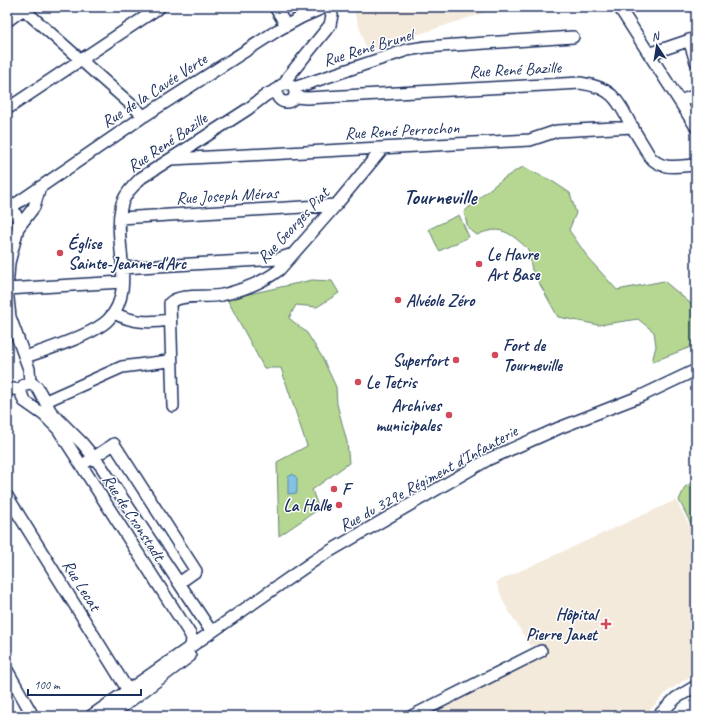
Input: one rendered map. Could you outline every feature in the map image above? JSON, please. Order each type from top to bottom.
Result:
[{"type":"street","points":[[7,109],[81,60],[146,11],[160,7]]},
{"type":"street","points":[[275,7],[286,25]]},
{"type":"street","name":"Rue de la Cavée Verte","points":[[9,208],[144,116],[286,25],[300,12],[325,7]]},
{"type":"street","points":[[288,89],[288,77],[330,26],[332,15],[329,7]]},
{"type":"street","points":[[618,7],[696,127]]},
{"type":"street","points":[[7,21],[23,8],[144,116]]},
{"type":"street","name":"Rue René Brunel","points":[[288,89],[407,50],[426,47],[573,37]]},
{"type":"street","points":[[649,54],[692,39],[696,62]]},
{"type":"street","name":"Rue René Bazille","points":[[25,357],[96,330],[108,321],[114,313],[122,294],[120,218],[123,203],[132,187],[141,178],[172,159],[266,95],[288,89],[307,98],[580,83],[602,88],[612,94],[619,101],[632,127],[650,157],[655,162],[670,167],[696,165]]},
{"type":"street","name":"Rue René Bazille","points":[[254,104],[282,101],[278,97],[288,89]]},
{"type":"street","points":[[680,101],[696,95]]},
{"type":"street","name":"Rue René Perrochon","points":[[172,159],[530,140],[557,131],[632,127]]},
{"type":"street","name":"Rue Georges Piat","points":[[173,406],[169,307],[173,300],[221,295],[251,287],[279,270],[336,206],[383,148]]},
{"type":"street","points":[[18,228],[34,207],[40,187]]},
{"type":"street","name":"Rue Joseph Méras","points":[[120,218],[336,206]]},
{"type":"street","points":[[7,388],[20,390],[24,385],[30,383],[29,369],[10,317],[7,289],[9,263],[18,228],[18,219],[9,208]]},
{"type":"street","points":[[122,268],[278,259],[294,254]]},
{"type":"street","points":[[7,289],[122,282]]},
{"type":"street","points":[[114,313],[132,321],[147,323],[170,320]]},
{"type":"street","points":[[44,406],[122,367],[168,361]]},
{"type":"street","name":"Rue du 329e Régiment d'Infanterie","points":[[92,716],[128,692],[211,631],[318,558],[489,459],[559,428],[641,396],[696,370]]},
{"type":"street","name":"Rue de Cronstadt","points":[[30,383],[37,387],[44,406],[58,429],[190,634],[192,639],[191,646]]},
{"type":"street","name":"Rue de Cronstadt","points":[[20,390],[24,401],[44,406],[94,457],[211,631]]},
{"type":"street","points":[[82,466],[114,444],[196,570],[179,583]]},
{"type":"street","name":"Rue Lecat","points":[[7,496],[128,692]]},
{"type":"street","points":[[110,716],[203,645],[224,623]]},
{"type":"street","points":[[203,645],[211,631]]},
{"type":"street","points":[[412,716],[541,651]]},
{"type":"street","points":[[7,670],[32,716]]},
{"type":"street","points":[[658,716],[676,698],[696,686]]},
{"type":"shaded area","points":[[502,7],[367,51],[353,8]]},
{"type":"shaded area","name":"Hôpital Pierre Janet","points":[[676,500],[696,538],[696,673],[668,691],[644,716],[435,716],[434,711],[539,648],[533,645],[530,646],[504,603],[496,582]]},
{"type":"green space","points":[[523,167],[552,181],[570,193],[576,213],[569,230],[589,259],[617,290],[664,281],[696,308],[696,345],[652,362],[656,346],[654,332],[638,319],[599,325],[558,317],[532,270],[528,249],[505,232],[493,230],[477,235],[468,228],[464,212],[499,182]]},
{"type":"green space","points":[[459,215],[469,237],[439,251],[429,229]]},
{"type":"green space","points":[[312,280],[332,281],[339,293],[317,307],[296,305],[289,318],[307,333],[322,357],[336,387],[337,404],[347,442],[349,463],[312,490],[319,509],[279,536],[277,462],[307,446],[281,368],[264,368],[227,299]]},
{"type":"green space","points":[[696,480],[696,524],[692,526],[679,500],[685,487]]},
{"type":"water","points":[[293,474],[297,478],[297,493],[288,494],[288,477]]},
{"type":"place","name":"Église Sainte-Jeanne-d'Arc","points":[[60,253]]},
{"type":"place","name":"Le Havre Art Base","points":[[479,264]]},
{"type":"place","name":"Alvéole Zéro","points":[[398,300]]},
{"type":"place","name":"Fort de Tourneville","points":[[495,355]]},
{"type":"place","name":"Superfort","points":[[456,360]]},
{"type":"place","name":"Le Tetris","points":[[358,382]]},
{"type":"place","name":"Archives municipales","points":[[449,415]]},
{"type":"place","name":"F","points":[[334,489]]},
{"type":"place","name":"La Halle","points":[[339,505]]},
{"type":"place","name":"Hôpital Pierre Janet","points":[[606,624]]},
{"type":"district","name":"Tourneville","points":[[440,197]]}]
